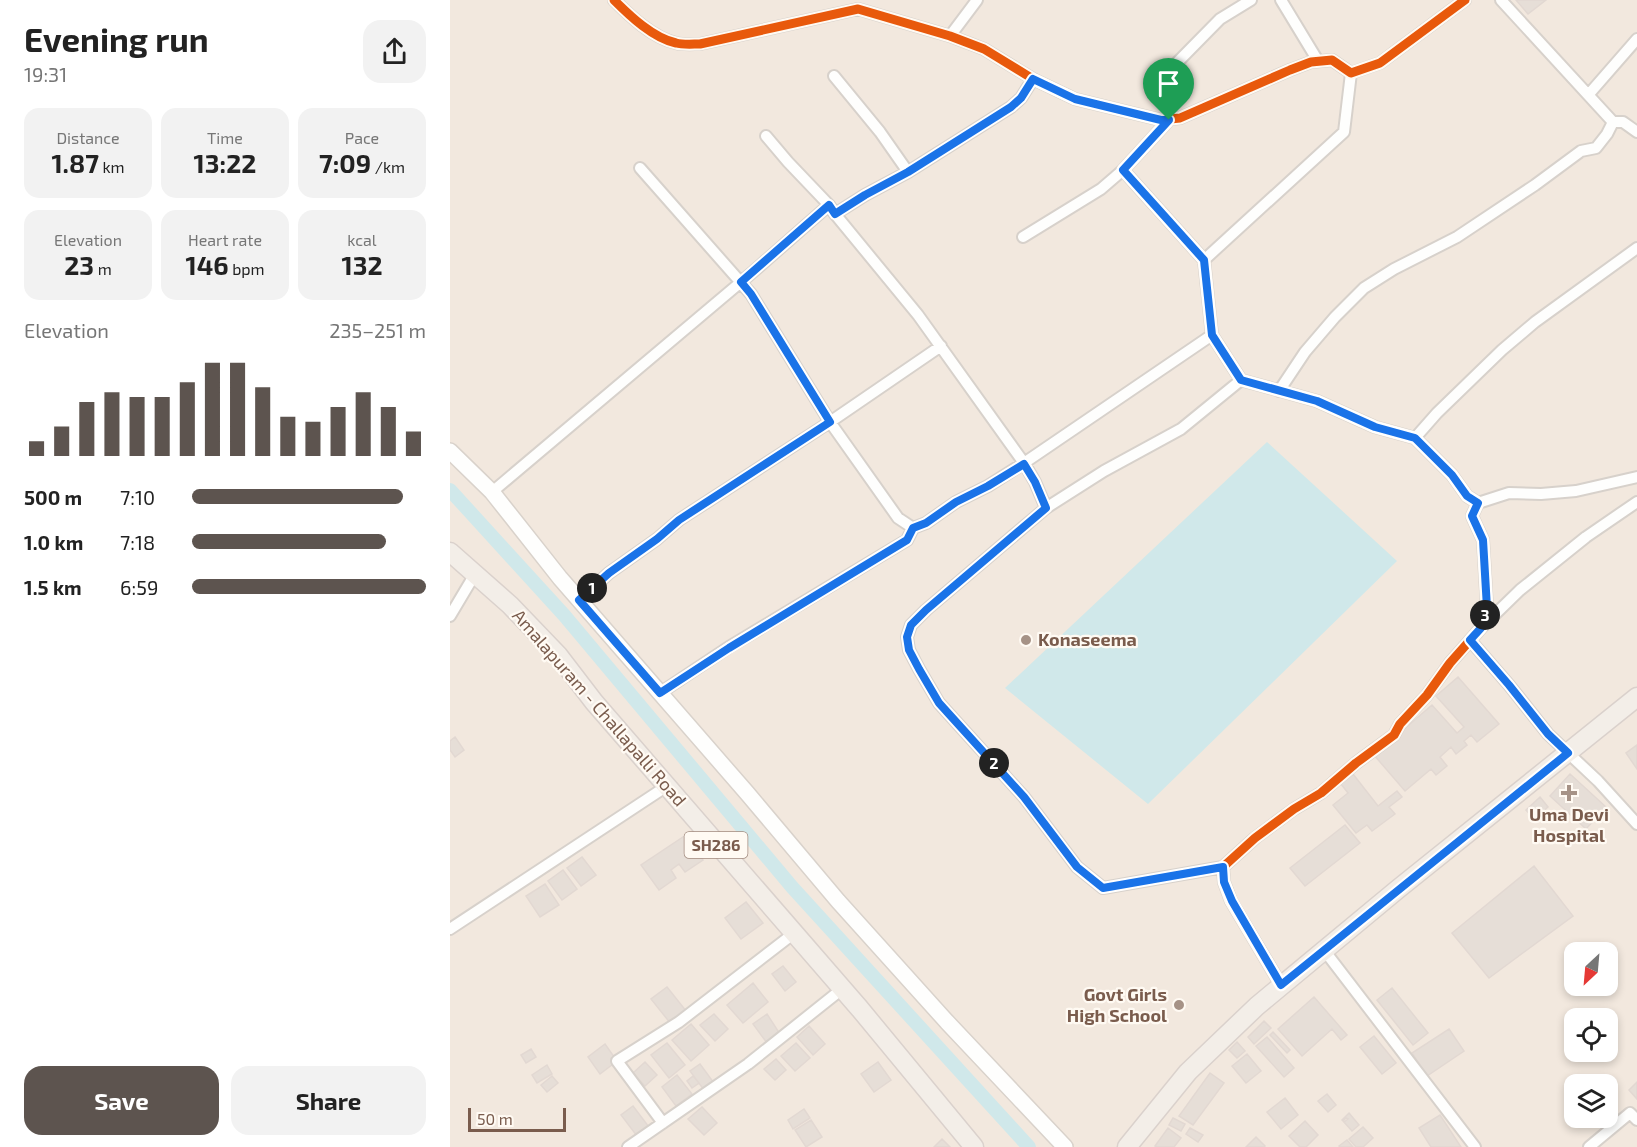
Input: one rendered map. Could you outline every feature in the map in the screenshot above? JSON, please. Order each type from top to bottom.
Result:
[{"type":"main road","name":"Amalapuram - Challapalli Road","points":[[450,552],[510,605],[558,655],[594,702],[842,989],[974,1147]]},
{"type":"main road","points":[[1127,1147],[1188,1072],[1250,1012],[1637,697]]},
{"type":"street","points":[[614,0],[632,18],[677,44],[700,44],[857,5],[984,49],[1033,79],[1075,99],[1161,120],[1180,118],[1311,62],[1332,60],[1351,73]]},
{"type":"street","points":[[950,36],[977,0]]},
{"type":"street","points":[[1158,82],[1220,19],[1251,0]]},
{"type":"street","points":[[1281,0],[1318,62]]},
{"type":"street","points":[[1351,73],[1380,63],[1465,0]]},
{"type":"street","points":[[1501,0],[1614,122],[1623,122],[1637,132]]},
{"type":"street","points":[[1589,94],[1637,39]]},
{"type":"street","points":[[1204,260],[1344,132],[1351,73]]},
{"type":"street","points":[[834,76],[880,132],[908,172]]},
{"type":"street","points":[[492,492],[741,282],[832,209],[865,195],[908,172],[1011,107],[1021,98],[1033,79]]},
{"type":"street","points":[[1023,237],[1101,189],[1123,170],[1169,120]]},
{"type":"street","points":[[1279,391],[1305,352],[1364,288],[1394,269],[1457,237],[1581,151],[1596,148],[1614,122]]},
{"type":"street","points":[[766,136],[832,209],[918,315],[1024,464],[1046,508]]},
{"type":"street","points":[[640,168],[751,294],[830,422],[898,518],[913,528]]},
{"type":"street","points":[[1123,170],[1204,260],[1212,335],[1241,380],[1317,401],[1375,427],[1415,438],[1452,475],[1467,496],[1478,503]]},
{"type":"street","points":[[1415,438],[1437,413],[1534,322],[1637,248]]},
{"type":"street","points":[[660,693],[769,622],[907,540],[913,528],[926,523],[956,502],[1024,464],[1212,335]]},
{"type":"street","points":[[579,600],[609,573],[657,539],[679,520],[830,422],[941,346]]},
{"type":"street","points":[[1241,380],[1181,429],[1104,471],[1046,508],[926,610],[911,625],[907,637],[909,650],[939,703],[1024,797],[1077,867],[1103,888],[1223,867],[1256,838],[1294,809],[1321,793],[1394,735],[1400,724],[1427,695],[1450,663],[1481,628],[1520,590],[1586,537],[1637,502]]},
{"type":"street","points":[[450,451],[492,492],[560,578],[747,792],[838,901],[947,1022],[1065,1147]]},
{"type":"street","points":[[1481,628],[1487,608],[1483,540],[1472,516],[1478,503],[1509,493],[1541,494],[1576,491],[1637,477]]},
{"type":"street","points":[[450,616],[475,574]]},
{"type":"street","points":[[1470,640],[1548,734],[1598,782],[1637,824]]},
{"type":"street","points":[[450,929],[667,786]]},
{"type":"street","points":[[1223,867],[1224,882],[1232,901],[1281,985]]},
{"type":"street","points":[[663,1123],[617,1061],[679,1022],[793,934]]},
{"type":"street","points":[[1324,950],[1475,1147]]},
{"type":"street","points":[[628,1147],[748,1064],[842,989]]},
{"type":"street","points":[[1589,1147],[1630,1113],[1637,1120]]},
{"type":"shaded area","points":[[450,0],[1637,0],[1637,1147],[450,1147]]},
{"type":"water","points":[[1267,442],[1397,561],[1148,804],[1005,688]]},
{"type":"building","points":[[1516,0],[1546,0],[1528,14]]},
{"type":"building","points":[[1458,677],[1499,724],[1477,742],[1471,735],[1464,741],[1467,745],[1456,754],[1451,747],[1440,757],[1447,766],[1436,775],[1431,769],[1405,791],[1374,755],[1432,705],[1457,733],[1464,727],[1436,696]]},
{"type":"building","points":[[455,737],[464,750],[455,757],[450,750],[450,741]]},
{"type":"building","points":[[1637,745],[1637,769],[1626,753]]},
{"type":"building","points":[[1353,774],[1378,806],[1397,791],[1402,797],[1389,807],[1395,814],[1372,831],[1367,825],[1356,833],[1333,805],[1348,793],[1341,784]]},
{"type":"building","points":[[1570,774],[1606,807],[1586,829],[1550,796]]},
{"type":"building","points":[[1540,797],[1548,807],[1534,819],[1526,810]]},
{"type":"building","points":[[1345,825],[1360,843],[1305,886],[1290,868]]},
{"type":"building","points":[[686,835],[703,860],[685,872],[679,864],[671,870],[676,878],[659,890],[641,865]]},
{"type":"building","points":[[582,857],[596,875],[581,886],[567,868]]},
{"type":"building","points":[[1534,866],[1573,916],[1489,978],[1452,933]]},
{"type":"building","points":[[563,870],[577,889],[562,900],[548,881]]},
{"type":"building","points":[[545,884],[559,905],[540,917],[526,896]]},
{"type":"building","points":[[746,902],[763,923],[741,939],[725,918]]},
{"type":"building","points":[[783,966],[796,982],[785,991],[772,974]]},
{"type":"building","points":[[753,983],[768,1002],[743,1023],[727,1005]]},
{"type":"building","points":[[667,987],[687,1012],[671,1024],[651,999]]},
{"type":"building","points":[[1392,988],[1428,1033],[1413,1045],[1377,1000]]},
{"type":"building","points":[[1314,997],[1347,1035],[1341,1040],[1332,1029],[1302,1056],[1278,1029]]},
{"type":"building","points":[[714,1014],[728,1029],[715,1041],[700,1025]]},
{"type":"building","points":[[767,1014],[780,1034],[767,1043],[753,1024]]},
{"type":"building","points":[[1264,1021],[1271,1028],[1254,1044],[1248,1037]]},
{"type":"building","points":[[691,1024],[709,1045],[691,1061],[672,1040]]},
{"type":"building","points":[[809,1026],[825,1044],[813,1055],[797,1037]]},
{"type":"building","points":[[1449,1029],[1464,1051],[1427,1076],[1412,1053]]},
{"type":"building","points":[[1273,1032],[1290,1050],[1287,1053],[1270,1035]]},
{"type":"building","points":[[1374,1036],[1396,1063],[1382,1074],[1360,1047]]},
{"type":"building","points":[[1267,1037],[1294,1068],[1284,1077],[1256,1046]]},
{"type":"building","points":[[1237,1042],[1245,1051],[1237,1058],[1229,1050]]},
{"type":"building","points":[[667,1043],[685,1065],[669,1078],[651,1055]]},
{"type":"building","points":[[796,1043],[810,1058],[795,1071],[781,1056]]},
{"type":"building","points":[[605,1044],[617,1061],[600,1074],[588,1057]]},
{"type":"building","points":[[531,1049],[536,1057],[526,1063],[521,1055]]},
{"type":"building","points":[[1247,1054],[1261,1071],[1246,1083],[1232,1066]]},
{"type":"building","points":[[776,1059],[786,1070],[775,1080],[764,1069]]},
{"type":"building","points":[[645,1062],[657,1075],[645,1086],[633,1073]]},
{"type":"building","points":[[878,1062],[891,1080],[874,1092],[861,1074]]},
{"type":"building","points":[[700,1064],[714,1083],[704,1090],[690,1071]]},
{"type":"building","points":[[547,1065],[552,1074],[537,1083],[532,1075]]},
{"type":"building","points":[[1210,1073],[1224,1083],[1193,1125],[1179,1116]]},
{"type":"building","points":[[677,1075],[692,1094],[676,1106],[662,1087]]},
{"type":"building","points":[[552,1076],[558,1083],[547,1092],[541,1085]]},
{"type":"building","points":[[693,1076],[699,1083],[692,1088],[687,1081]]},
{"type":"building","points":[[1637,1082],[1637,1099],[1629,1090]]},
{"type":"building","points":[[1327,1094],[1336,1105],[1328,1112],[1318,1101]]},
{"type":"building","points":[[1285,1098],[1298,1115],[1281,1129],[1267,1112]]},
{"type":"building","points":[[633,1106],[649,1127],[637,1136],[621,1115]]},
{"type":"building","points":[[702,1107],[717,1123],[704,1135],[688,1119]]},
{"type":"building","points":[[804,1109],[810,1118],[793,1129],[788,1120]]},
{"type":"building","points":[[1349,1113],[1359,1125],[1352,1131],[1344,1122],[1348,1119],[1342,1120]]},
{"type":"building","points":[[1440,1115],[1461,1147],[1431,1147],[1419,1128]]},
{"type":"building","points":[[1173,1118],[1185,1124],[1181,1131],[1169,1125]]},
{"type":"building","points":[[811,1120],[822,1137],[806,1147],[795,1130]]},
{"type":"building","points":[[1305,1121],[1318,1135],[1306,1147],[1300,1147],[1289,1136]]},
{"type":"building","points":[[1363,1127],[1373,1138],[1363,1147],[1356,1147],[1349,1139]]},
{"type":"building","points":[[1168,1128],[1181,1138],[1174,1147],[1155,1146]]},
{"type":"building","points":[[1190,1128],[1203,1135],[1198,1142],[1186,1134]]},
{"type":"building","points":[[1256,1137],[1264,1147],[1246,1147]]},
{"type":"building","points":[[942,1139],[950,1147],[934,1147]]},
{"type":"building","points":[[1347,1140],[1353,1147],[1339,1146]]},
{"type":"waterway","points":[[450,490],[564,615],[792,887],[1029,1147]]},
{"type":"cycle path","points":[[614,0],[650,31],[679,44],[700,44],[858,9],[950,36],[984,49],[1033,79],[1075,99],[1161,120],[1180,118],[1311,62],[1332,60],[1351,73],[1380,63],[1465,0]]},
{"type":"cycle path","points":[[1169,120],[1123,170],[1204,260],[1212,335],[1241,380],[1317,401],[1375,427],[1415,438],[1452,475],[1467,496],[1478,503],[1472,516],[1483,540],[1487,608],[1481,628],[1450,663],[1427,695],[1400,724],[1394,735],[1321,793],[1294,809],[1255,838],[1223,867],[1224,882],[1231,901],[1281,985]]},
{"type":"place","name":"Konaseema","points":[[1026,640]]},
{"type":"place","name":"Uma Devi Hospital","points":[[1569,793]]},
{"type":"place","name":"Govt Girls High School","points":[[1179,1005]]},
{"type":"route","points":[[1033,79],[1075,99],[1169,120],[1123,170],[1204,260],[1212,335],[1241,380],[1317,401],[1375,427],[1415,438],[1452,475],[1467,496],[1478,503],[1472,516],[1483,540],[1487,608],[1481,628],[1470,640],[1548,734],[1568,753],[1281,985],[1232,901],[1224,882],[1223,867],[1103,888],[1077,867],[1024,797],[939,703],[909,650],[907,637],[911,625],[968,573],[1046,508],[1024,464],[956,502],[926,523],[913,528],[907,540],[790,610],[660,693],[579,600],[609,573],[657,539],[679,520],[830,422],[795,363],[741,282],[829,205],[835,214],[908,172],[1011,107],[1021,98],[1033,79]]}]
